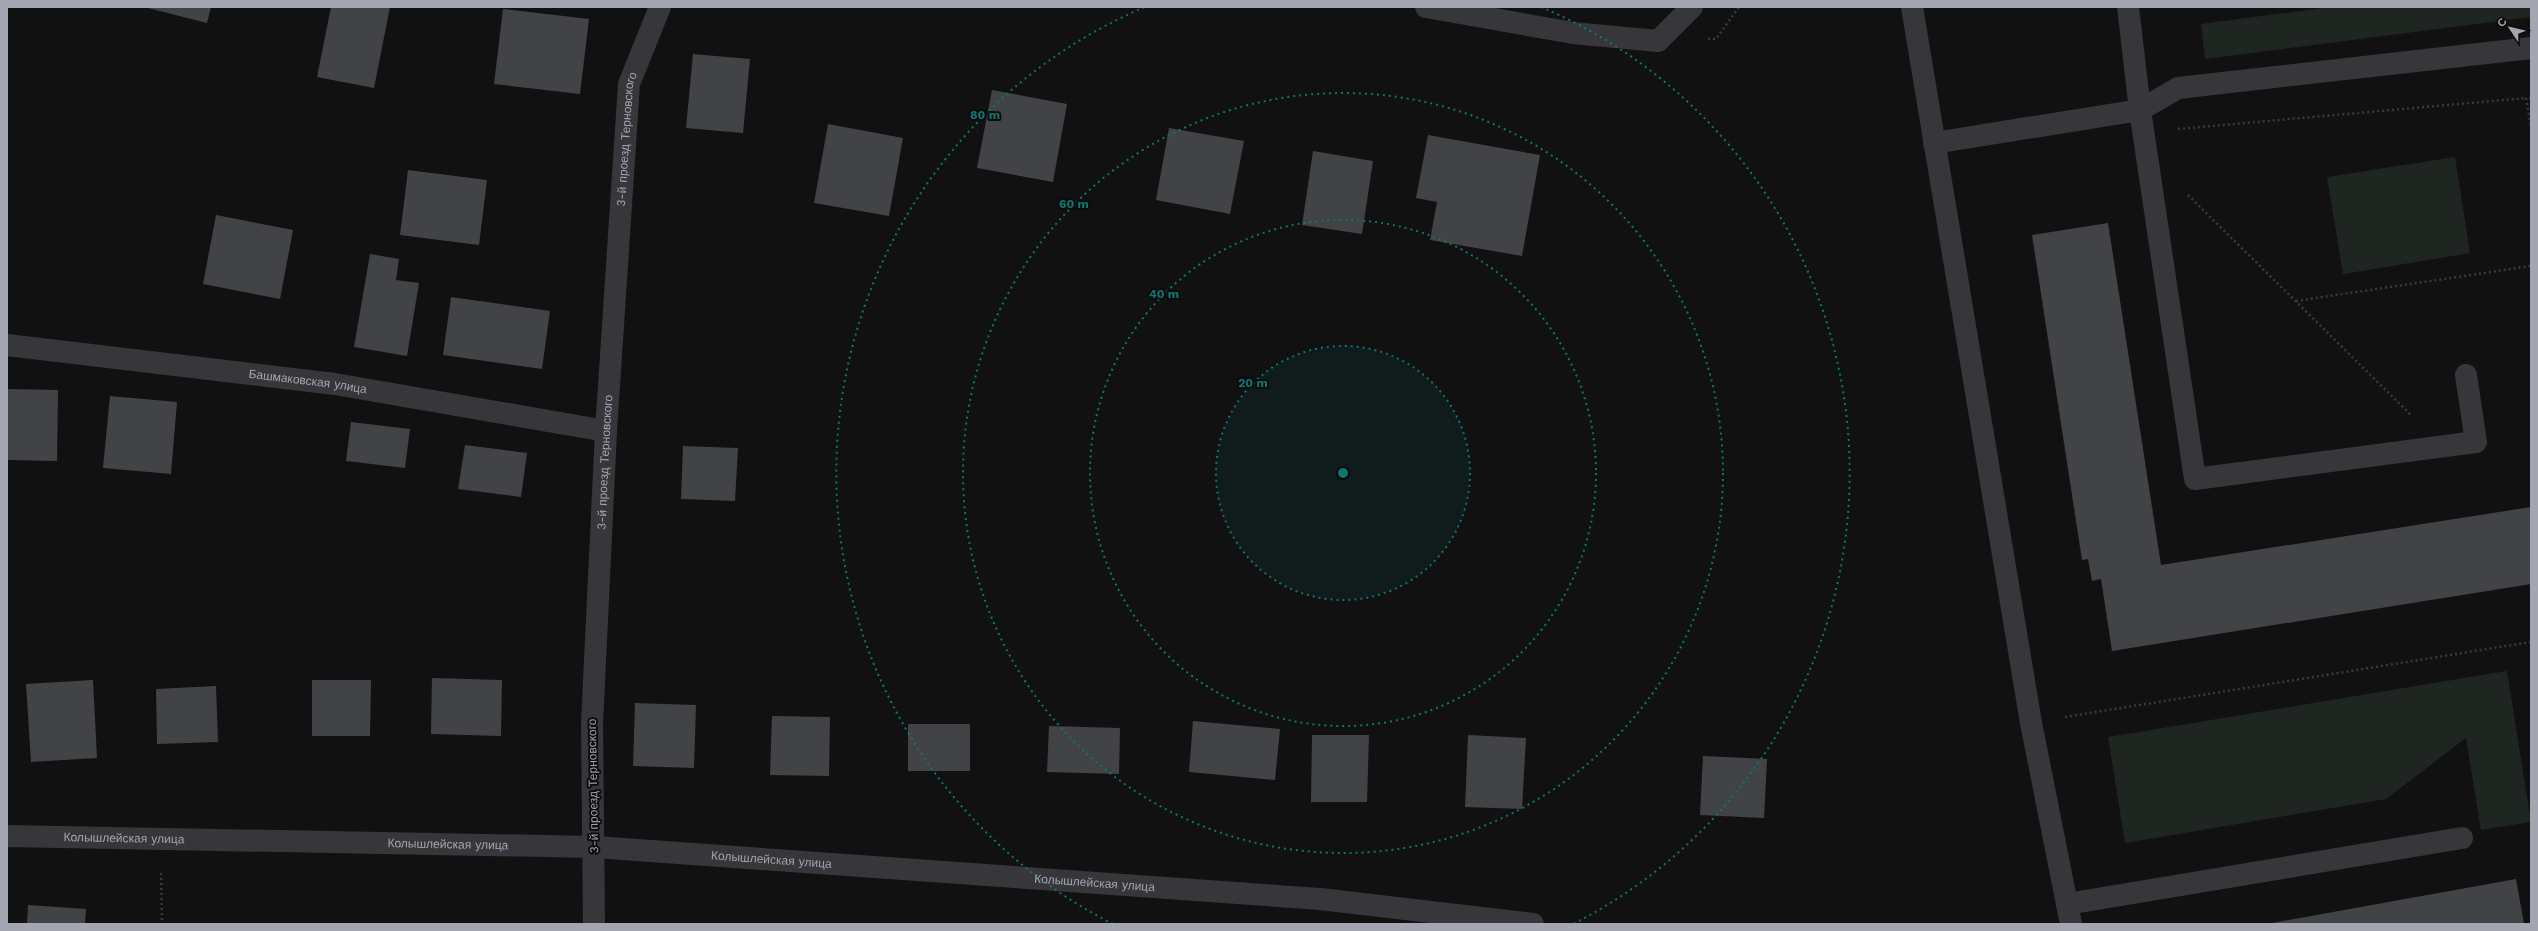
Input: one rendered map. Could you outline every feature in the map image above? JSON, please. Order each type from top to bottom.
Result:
[{"type":"street","name":"3-й проезд Терновского","points":[[594,924],[595,847],[592,724],[606,431],[629,84],[660,7]]},
{"type":"street","points":[[1426,7],[1573,33],[1658,41],[1692,7]]},
{"type":"street","points":[[1912,7],[2031,722],[2069,914],[2462,838]]},
{"type":"street","points":[[2128,7],[2143,132],[2196,479],[2476,442],[2466,375]]},
{"type":"street","points":[[1934,143],[2140,110],[2178,88],[2531,48]]},
{"type":"street","name":"Башмаковская улица","points":[[7,345],[335,384],[606,431]]},
{"type":"street","name":"Колышлейская улица","points":[[7,836],[595,847],[1320,898],[1533,924]]},
{"type":"path","points":[[2526,98],[2531,126]]},
{"type":"path","points":[[2143,132],[2531,98]]},
{"type":"path","points":[[2185,192],[2443,446]]},
{"type":"path","points":[[2296,301],[2531,266]]},
{"type":"path","points":[[2031,722],[2531,642]]},
{"type":"path","points":[[161,838],[162,924]]},
{"type":"shaded area","points":[[2331,7],[2531,7],[2531,17],[2205,59],[2201,24]]},
{"type":"shaded area","points":[[2455,157],[2470,253],[2343,274],[2327,177]]},
{"type":"shaded area","points":[[2507,671],[2531,822],[2481,830],[2466,738],[2386,799],[2125,843],[2108,737]]},
{"type":"building","points":[[144,7],[211,7],[207,23]]},
{"type":"building","points":[[331,7],[390,7],[374,88],[317,77]]},
{"type":"building","points":[[503,9],[589,19],[580,94],[494,84]]},
{"type":"building","points":[[693,54],[750,59],[743,133],[686,128]]},
{"type":"building","points":[[992,90],[1067,104],[1053,182],[977,168]]},
{"type":"building","points":[[828,124],[903,138],[889,216],[814,203]]},
{"type":"building","points":[[1169,128],[1244,141],[1230,214],[1156,200]]},
{"type":"building","points":[[1428,135],[1540,155],[1522,256],[1430,240],[1437,202],[1416,198]]},
{"type":"building","points":[[1313,151],[1373,161],[1362,234],[1302,225]]},
{"type":"building","points":[[408,170],[487,180],[479,245],[400,235]]},
{"type":"building","points":[[216,215],[293,230],[280,299],[203,284]]},
{"type":"building","points":[[2108,223],[2161,565],[2531,507],[2531,584],[2112,651],[2101,579],[2092,581],[2088,559],[2082,560],[2032,235]]},
{"type":"building","points":[[370,254],[399,259],[396,280],[419,283],[407,356],[354,347]]},
{"type":"building","points":[[451,297],[550,311],[542,369],[443,355]]},
{"type":"building","points":[[7,389],[58,390],[57,461],[7,460]]},
{"type":"building","points":[[110,396],[177,402],[171,474],[103,468]]},
{"type":"building","points":[[351,422],[410,429],[405,468],[346,461]]},
{"type":"building","points":[[465,445],[527,453],[521,497],[458,489]]},
{"type":"building","points":[[683,446],[738,448],[735,501],[681,499]]},
{"type":"building","points":[[432,678],[502,680],[501,736],[431,734]]},
{"type":"building","points":[[93,680],[97,758],[31,762],[26,684]]},
{"type":"building","points":[[312,680],[371,680],[370,736],[312,736]]},
{"type":"building","points":[[216,686],[218,742],[157,744],[156,689]]},
{"type":"building","points":[[635,703],[696,705],[694,768],[633,766]]},
{"type":"building","points":[[772,716],[830,717],[829,776],[770,775]]},
{"type":"building","points":[[1193,721],[1280,729],[1275,780],[1189,772]]},
{"type":"building","points":[[908,724],[970,724],[970,771],[908,771]]},
{"type":"building","points":[[1049,726],[1120,728],[1119,774],[1047,772]]},
{"type":"building","points":[[1312,735],[1369,735],[1367,802],[1311,802]]},
{"type":"building","points":[[1468,735],[1526,738],[1522,809],[1465,807]]},
{"type":"building","points":[[1703,756],[1767,759],[1764,818],[1700,815]]},
{"type":"building","points":[[2516,879],[2524,924],[2272,924],[2272,923]]},
{"type":"building","points":[[28,905],[86,909],[85,924],[27,924]]}]
